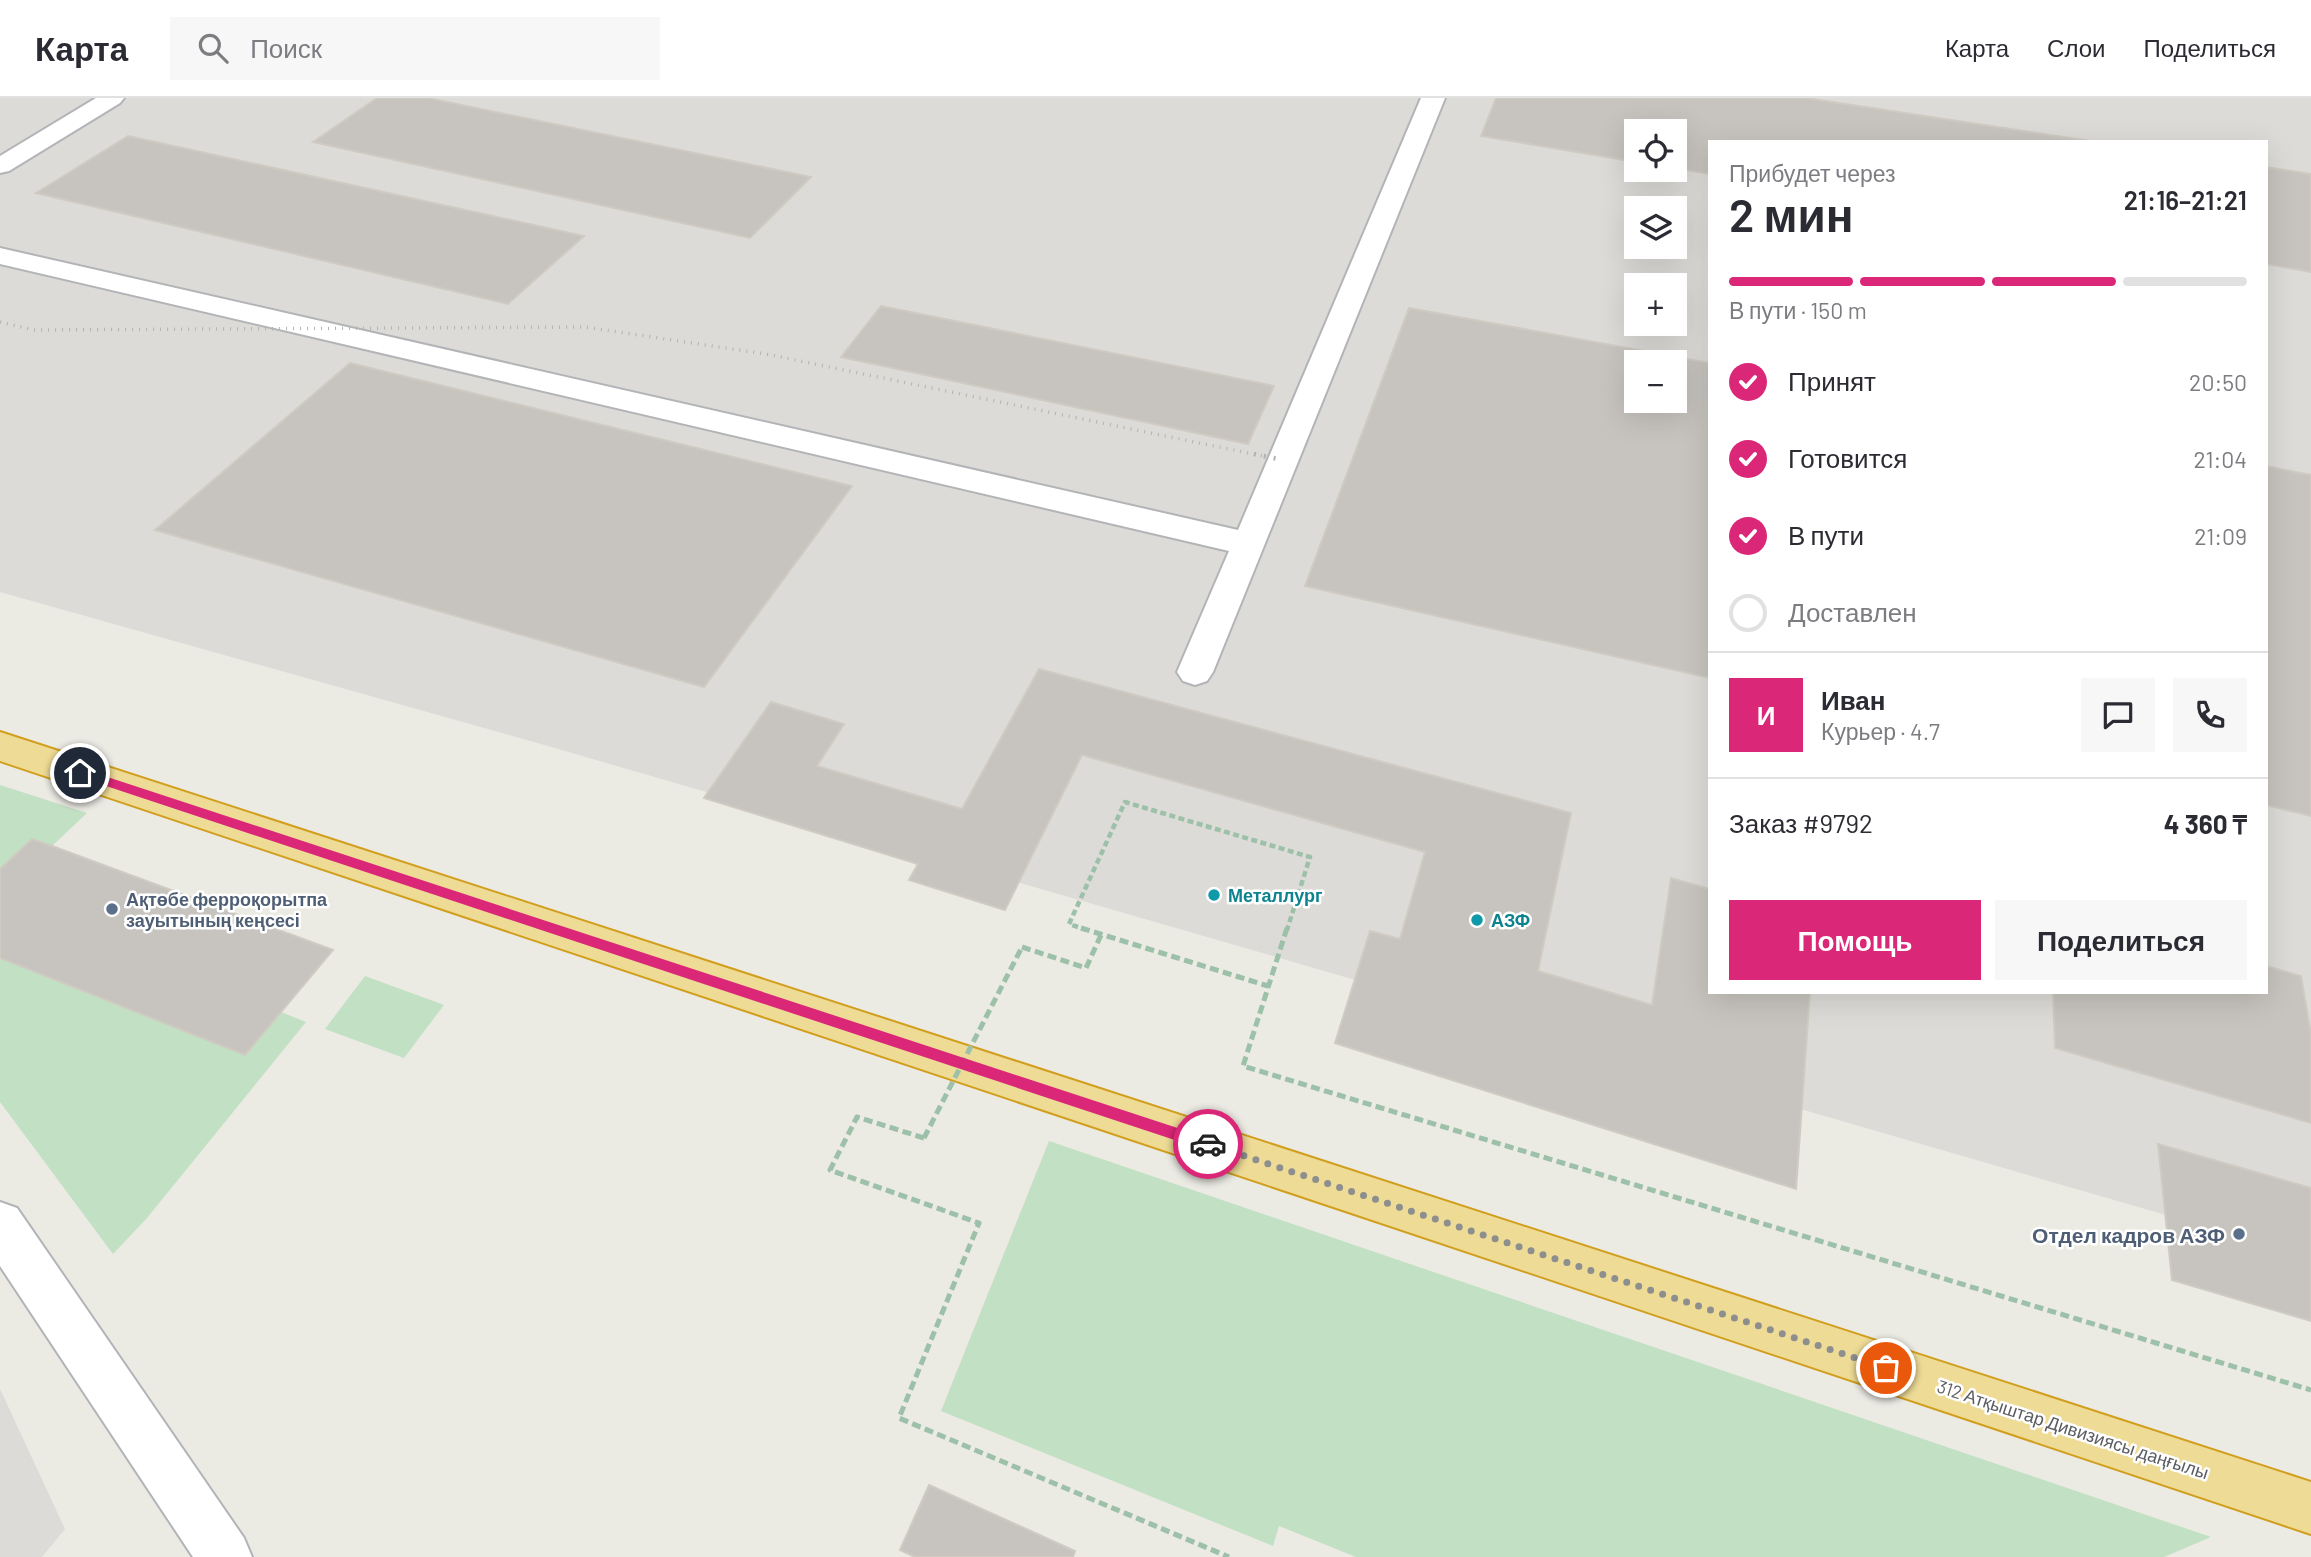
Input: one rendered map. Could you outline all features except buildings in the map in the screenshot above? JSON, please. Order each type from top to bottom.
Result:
[{"type":"highway","name":"312 Атқыштар Дивизиясы даңғылы","points":[[0,746],[2311,1508]]},
{"type":"lane","points":[[0,166],[112,98]]},
{"type":"lane","points":[[1195,673],[1433,98]]},
{"type":"lane","points":[[0,256],[1248,544]]},
{"type":"lane","points":[[0,1225],[225,1557]]},
{"type":"path","points":[[1268,986],[1069,924],[1125,802],[1310,857],[1243,1066],[2311,1390]]},
{"type":"path","points":[[1101,935],[1086,968],[1022,947],[924,1138],[857,1117],[830,1170],[979,1223],[899,1418],[1229,1557]]},
{"type":"shaded area","points":[[0,98],[2311,98],[2311,1257],[541,744],[0,592]]},
{"type":"shaded area","points":[[0,1389],[65,1529],[42,1557],[0,1557]]},
{"type":"green space","points":[[0,785],[87,813],[52,846],[31,839],[0,869]]},
{"type":"green space","points":[[0,958],[245,1054],[281,1012],[306,1022],[147,1218],[113,1254],[0,1102]]},
{"type":"green space","points":[[365,976],[444,1005],[404,1058],[325,1029]]},
{"type":"green space","points":[[1049,1141],[2211,1537],[2164,1557],[1356,1557],[1279,1526],[1273,1546],[941,1411]]},
{"type":"railway","points":[[0,322],[34,330],[585,327],[766,354],[1263,456]]},
{"type":"railway","points":[[1254,454],[1283,460]]},
{"type":"way so far","points":[[1208,1144],[1886,1368]]},
{"type":"place","name":"Металлург","points":[[1214,895]]},
{"type":"place","name":"Ақтөбе ферроқорытпа зауытының кеңсесі","points":[[112,909]]},
{"type":"place","name":"АЗФ","points":[[1477,920]]},
{"type":"place","name":"Отдел кадров АЗФ","points":[[2239,1234]]},
{"type":"route","points":[[80,773],[1208,1144]]}]
